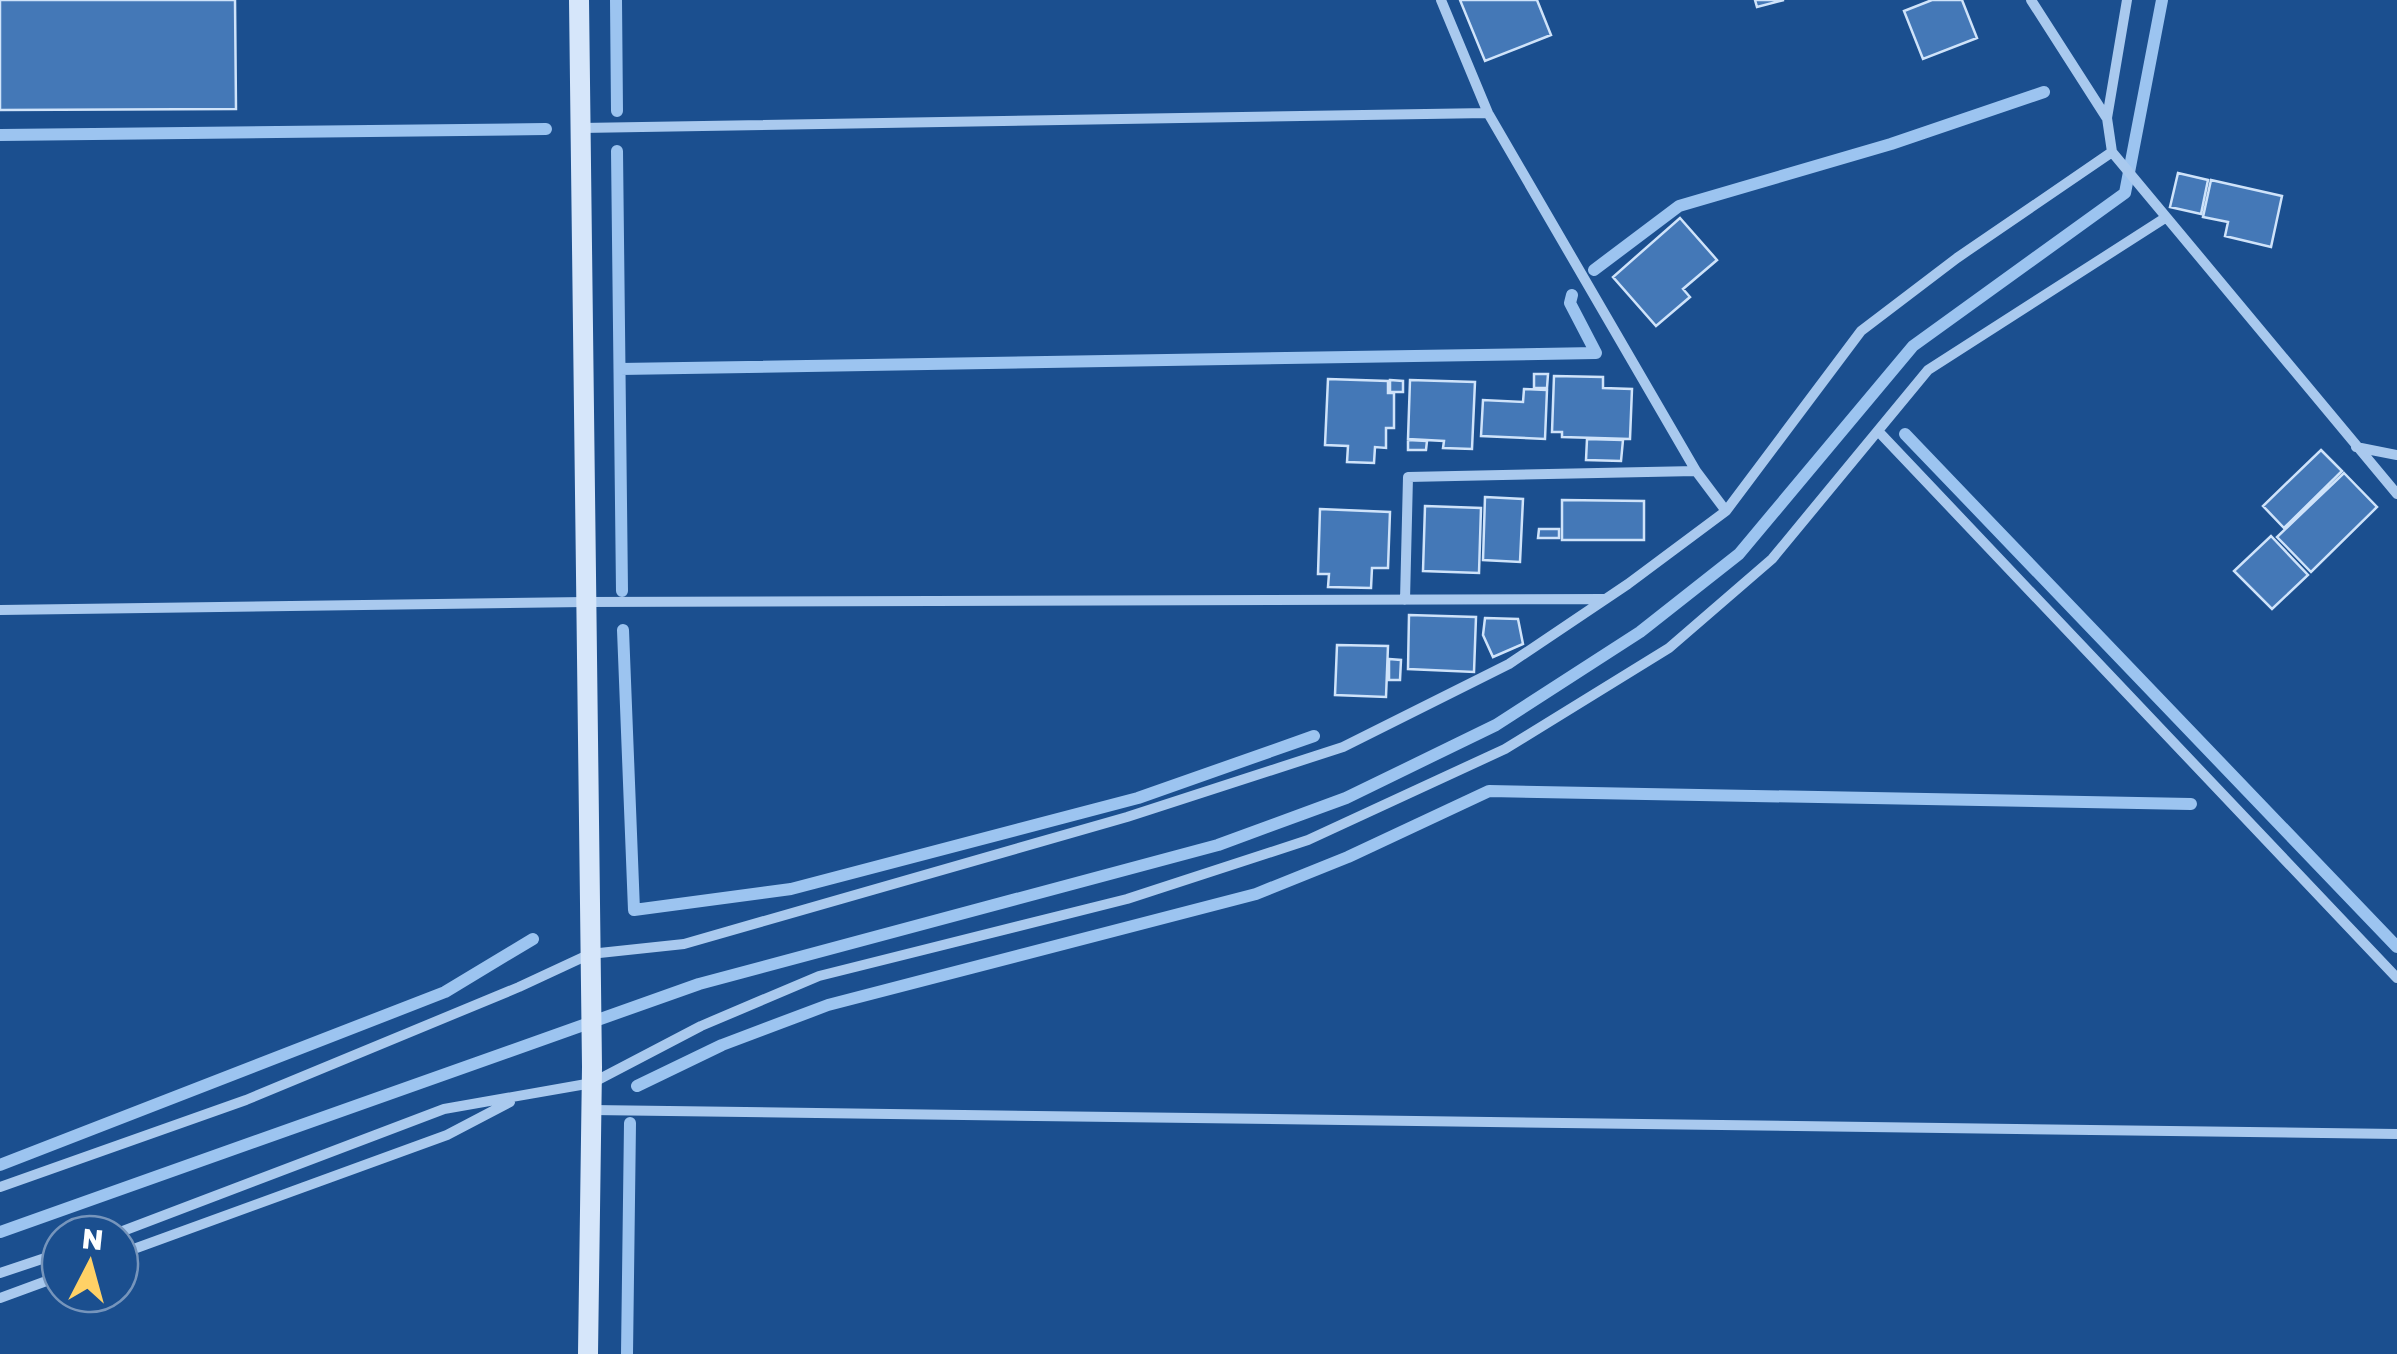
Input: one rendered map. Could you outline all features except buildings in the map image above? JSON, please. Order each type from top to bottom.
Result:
[{"type":"street","points":[[579,0],[592,1075],[588,1354]]},
{"type":"street","points":[[1442,0],[1488,113],[1696,471],[1726,511]]},
{"type":"street","points":[[2030,0],[2107,118]]},
{"type":"street","points":[[2128,0],[2107,118],[2112,152],[2397,494]]},
{"type":"street","points":[[580,128],[1488,113]]},
{"type":"street","points":[[0,1187],[246,1100],[590,959],[684,944],[1127,817],[1343,747],[1509,664],[1726,511],[1862,331],[1957,258],[2112,152]]},
{"type":"street","points":[[140,1225],[444,1109],[521,1096],[592,1075],[820,976],[1127,899],[1290,846],[1505,750],[1669,648],[1772,559],[1928,370],[2165,218]]},
{"type":"street","points":[[1878,431],[2397,978]]},
{"type":"street","points":[[2355,447],[2397,455]]},
{"type":"street","points":[[1405,600],[1408,477],[1696,471]]},
{"type":"street","points":[[0,610],[585,602],[1605,599]]},
{"type":"street","points":[[140,1247],[447,1135],[521,1096]]},
{"type":"street","points":[[592,1110],[2397,1134]]},
{"type":"street","points":[[0,1273],[40,1259]]},
{"type":"street","points":[[0,1298],[40,1283]]},
{"type":"waterway","points":[[616,0],[617,111]]},
{"type":"waterway","points":[[0,1232],[699,984],[1218,845],[1346,798],[1496,725],[1640,632],[1739,554],[1913,346],[2125,193],[2162,0]]},
{"type":"waterway","points":[[1594,270],[1679,206],[1891,144],[2044,92]]},
{"type":"waterway","points":[[0,135],[546,129]]},
{"type":"waterway","points":[[617,151],[622,591]]},
{"type":"waterway","points":[[620,369],[1596,353],[1570,303],[1572,295]]},
{"type":"waterway","points":[[1905,434],[2397,947]]},
{"type":"waterway","points":[[623,630],[634,910],[791,889],[1138,798],[1314,736]]},
{"type":"waterway","points":[[637,1086],[722,1045],[828,1005],[1256,894],[1348,857],[1489,791],[2191,804]]},
{"type":"waterway","points":[[0,1165],[445,992],[533,939]]},
{"type":"waterway","points":[[627,1354],[630,1123]]}]
